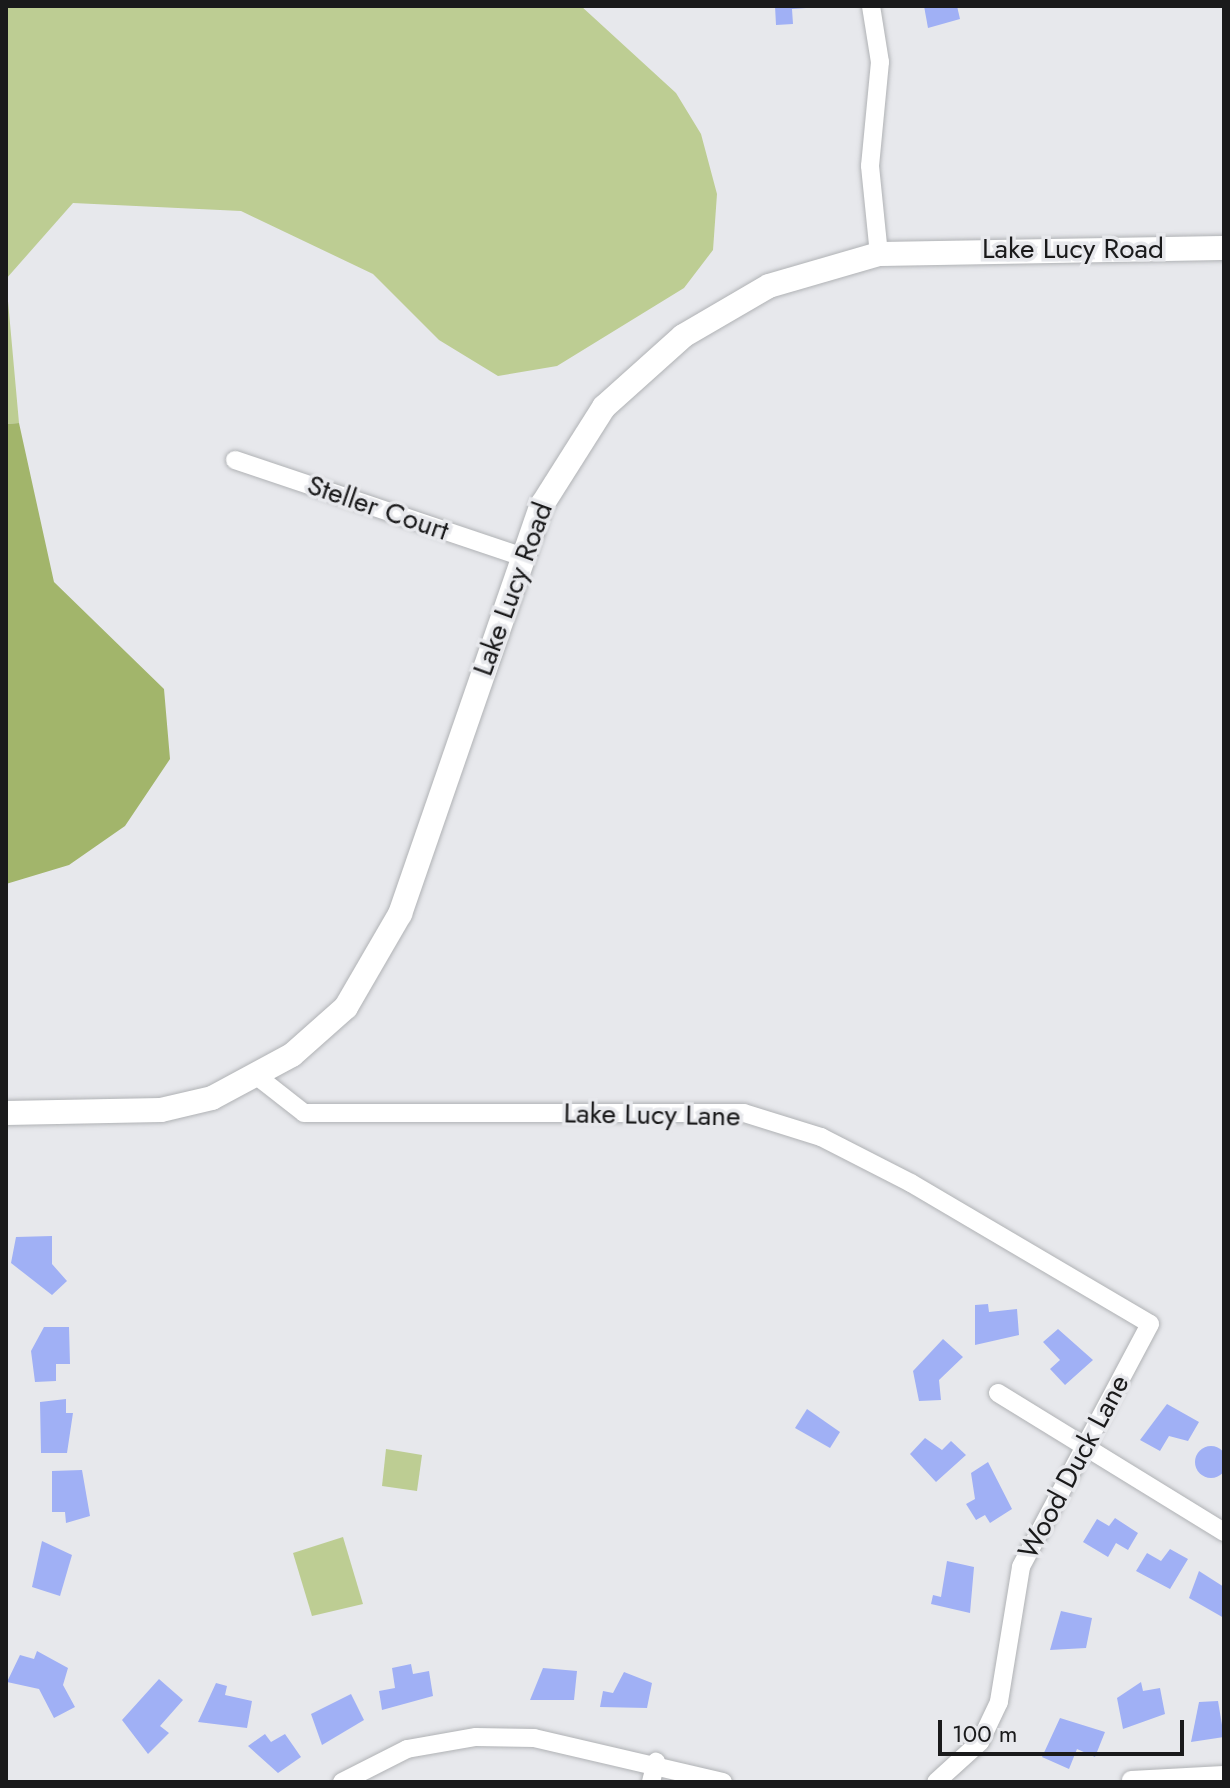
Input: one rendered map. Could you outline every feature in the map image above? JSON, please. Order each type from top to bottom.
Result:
[{"type":"street","points":[[871,6],[880,62],[870,166],[879,254]]},
{"type":"street","name":"Lake Lucy Road","points":[[6,1113],[161,1110],[258,1077],[346,1007],[387,945],[520,556],[569,456],[604,407],[652,361],[769,286],[879,254],[1224,248]]},
{"type":"street","name":"Steller Court","points":[[235,460],[520,556]]},
{"type":"street","name":"Lake Lucy Lane","points":[[258,1077],[304,1113],[744,1113],[821,1137],[898,1177],[1150,1324]]},
{"type":"street","name":"Wood Duck Lane","points":[[936,1782],[980,1742],[999,1702],[1021,1567],[1088,1453],[1150,1324]]},
{"type":"street","points":[[998,1393],[1088,1453],[1224,1532]]},
{"type":"street","points":[[342,1782],[407,1749],[476,1737],[534,1738],[656,1762],[723,1782]]},
{"type":"street","points":[[651,1782],[656,1762]]},
{"type":"street","points":[[1131,1780],[1224,1775]]},
{"type":"green space","points":[[6,6],[581,6],[676,93],[701,134],[717,194],[713,250],[684,288],[557,366],[498,376],[439,340],[373,274],[241,211],[73,203],[6,279]]},
{"type":"green space","points":[[6,279],[19,423],[6,424]]},
{"type":"green space","points":[[19,423],[54,582],[164,689],[170,759],[125,826],[69,865],[6,884],[6,424]]},
{"type":"green space","points":[[386,1449],[422,1455],[417,1491],[382,1486]]},
{"type":"green space","points":[[343,1537],[363,1604],[312,1616],[293,1553]]},
{"type":"building","points":[[775,6],[806,8],[792,9],[793,24],[776,25]]},
{"type":"building","points":[[924,6],[957,6],[960,19],[928,28]]},
{"type":"building","points":[[52,1236],[52,1264],[67,1281],[52,1295],[11,1263],[16,1237]]},
{"type":"building","points":[[988,1304],[989,1312],[1017,1309],[1019,1335],[975,1345],[975,1305]]},
{"type":"building","points":[[44,1327],[69,1327],[70,1364],[56,1364],[56,1381],[35,1382],[31,1351]]},
{"type":"building","points":[[1058,1329],[1093,1360],[1065,1385],[1050,1369],[1060,1360],[1043,1342]]},
{"type":"building","points":[[943,1339],[963,1357],[939,1380],[941,1400],[919,1401],[913,1371]]},
{"type":"building","points":[[66,1399],[66,1413],[73,1413],[67,1453],[41,1453],[40,1402]]},
{"type":"building","points":[[1167,1404],[1199,1422],[1188,1441],[1169,1436],[1160,1451],[1140,1440]]},
{"type":"building","points":[[807,1409],[840,1432],[830,1448],[795,1428]]},
{"type":"building","points":[[925,1438],[942,1450],[951,1441],[966,1455],[936,1482],[910,1454]]},
{"type":"building","points":[[1211,1446],[1222,1451],[1227,1462],[1222,1473],[1211,1478],[1200,1473],[1195,1462],[1200,1451]]},
{"type":"building","points":[[988,1462],[1012,1509],[990,1523],[985,1515],[976,1520],[966,1504],[975,1499],[971,1473]]},
{"type":"building","points":[[82,1470],[90,1516],[66,1523],[65,1512],[52,1512],[52,1471]]},
{"type":"building","points":[[1115,1518],[1138,1533],[1128,1550],[1116,1543],[1108,1557],[1083,1542],[1097,1519],[1109,1526]]},
{"type":"building","points":[[42,1541],[72,1555],[60,1596],[32,1587]]},
{"type":"building","points":[[1170,1549],[1188,1559],[1170,1589],[1136,1571],[1147,1553],[1161,1561]]},
{"type":"building","points":[[947,1561],[974,1567],[970,1613],[931,1604],[933,1595],[941,1597]]},
{"type":"building","points":[[1199,1571],[1224,1587],[1224,1618],[1189,1598]]},
{"type":"building","points":[[1061,1611],[1092,1618],[1086,1648],[1050,1650]]},
{"type":"building","points":[[37,1651],[68,1668],[63,1685],[75,1707],[54,1718],[39,1689],[7,1682],[20,1655],[34,1659]]},
{"type":"building","points":[[411,1664],[413,1674],[429,1671],[433,1696],[382,1710],[379,1691],[395,1688],[392,1668]]},
{"type":"building","points":[[543,1668],[577,1671],[574,1700],[530,1700]]},
{"type":"building","points":[[624,1672],[652,1683],[647,1708],[600,1707],[603,1691],[613,1693]]},
{"type":"building","points":[[159,1679],[183,1700],[160,1726],[169,1733],[148,1754],[122,1720]]},
{"type":"building","points":[[1141,1682],[1143,1691],[1160,1688],[1165,1714],[1123,1729],[1117,1698]]},
{"type":"building","points":[[216,1683],[227,1686],[225,1695],[252,1701],[247,1728],[198,1722]]},
{"type":"building","points":[[351,1694],[364,1720],[322,1745],[311,1714]]},
{"type":"building","points":[[1218,1701],[1224,1737],[1191,1742],[1199,1702]]},
{"type":"building","points":[[1060,1718],[1105,1732],[1095,1757],[1077,1749],[1069,1769],[1042,1757]]},
{"type":"building","points":[[265,1734],[271,1742],[285,1734],[301,1757],[278,1773],[248,1746]]}]
